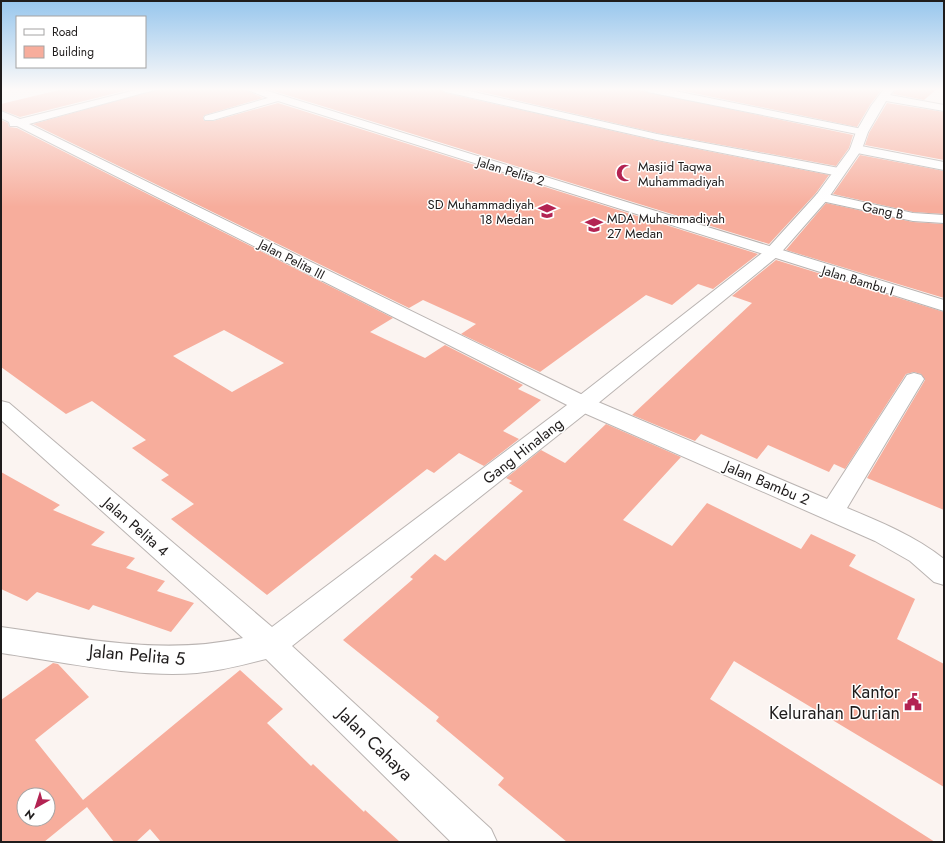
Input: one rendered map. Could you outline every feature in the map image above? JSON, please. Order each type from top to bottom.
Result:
[{"type":"street","name":"Jalan Pelita III","points":[[31,128],[583,404]]},
{"type":"street","name":"Jalan Pelita 2","points":[[375,128],[772,253]]},
{"type":"street","points":[[619,128],[839,172]]},
{"type":"street","points":[[844,128],[862,132]]},
{"type":"street","name":"Gang Hinalang","points":[[272,645],[583,404],[772,253],[822,197],[856,149],[864,128]]},
{"type":"street","points":[[856,149],[944,166]]},
{"type":"street","name":"Gang B","points":[[822,197],[913,216],[944,219]]},
{"type":"street","name":"Jalan Bambu I","points":[[772,253],[944,306]]},
{"type":"street","points":[[832,511],[914,379]]},
{"type":"street","name":"Jalan Bambu 2","points":[[583,404],[832,511],[905,545],[944,574]]},
{"type":"street","name":"Jalan Pelita 4","points":[[1,408],[272,645]]},
{"type":"street","name":"Jalan Pelita 5","points":[[1,640],[102,654],[185,660],[209,659],[272,645]]},
{"type":"street","name":"Jalan Cahaya","points":[[272,645],[478,842]]},
{"type":"building","points":[[1,128],[18,128],[393,318],[370,332],[425,358],[445,345],[523,385],[518,389],[541,400],[503,431],[519,439],[484,466],[459,453],[434,473],[427,469],[267,595],[171,519],[194,504],[161,480],[169,475],[132,448],[146,440],[92,401],[66,414],[1,367]],"holes":[[[224,330],[284,363],[232,392],[173,356]]]},
{"type":"building","points":[[42,128],[359,128],[758,254],[713,289],[698,284],[672,305],[646,295],[540,372],[461,334],[476,324],[423,300],[409,308]]},
{"type":"building","points":[[394,128],[601,128],[657,141],[829,175],[816,193],[769,244]]},
{"type":"building","points":[[637,128],[821,128],[853,135],[849,148],[836,166]]},
{"type":"building","points":[[872,128],[944,128],[944,160],[865,145]]},
{"type":"building","points":[[860,155],[944,171],[944,214],[913,212],[833,194]]},
{"type":"building","points":[[826,203],[913,222],[944,224],[944,298],[786,250]]},
{"type":"building","points":[[776,260],[944,312],[944,510],[867,478],[925,380],[921,374],[914,372],[906,374],[845,469],[834,464],[829,472],[768,445],[757,459],[701,434],[695,441],[632,415],[752,303],[732,296]]},
{"type":"building","points":[[606,424],[681,457],[623,520],[672,546],[707,503],[801,549],[811,534],[856,555],[849,566],[915,599],[897,639],[944,664],[944,787],[734,661],[710,699],[935,842],[567,842],[498,785],[504,778],[436,721],[439,717],[343,640],[413,579],[410,577],[435,554],[445,561],[523,491],[509,483],[512,481],[506,478],[541,450],[565,463]]},
{"type":"building","points":[[1,472],[60,505],[53,510],[105,532],[91,545],[135,558],[126,568],[165,581],[157,591],[194,603],[171,632],[93,605],[89,610],[37,592],[27,601],[1,589]]},
{"type":"building","points":[[53,663],[58,664],[89,697],[35,740],[83,800],[240,670],[283,709],[267,723],[311,766],[313,764],[364,812],[365,810],[400,842],[161,842],[150,829],[136,842],[114,842],[87,807],[44,842],[1,842],[1,700]]},
{"type":"place","name":"Masjid Taqwa Muhammadiyah","points":[[625,173]]},
{"type":"place","name":"SD Muhammadiyah 18 Medan","points":[[547,211]]},
{"type":"place","name":"MDA Muhammadiyah 27 Medan","points":[[594,225]]},
{"type":"place","name":"Kantor Kelurahan Durian","points":[[913,702]]}]
